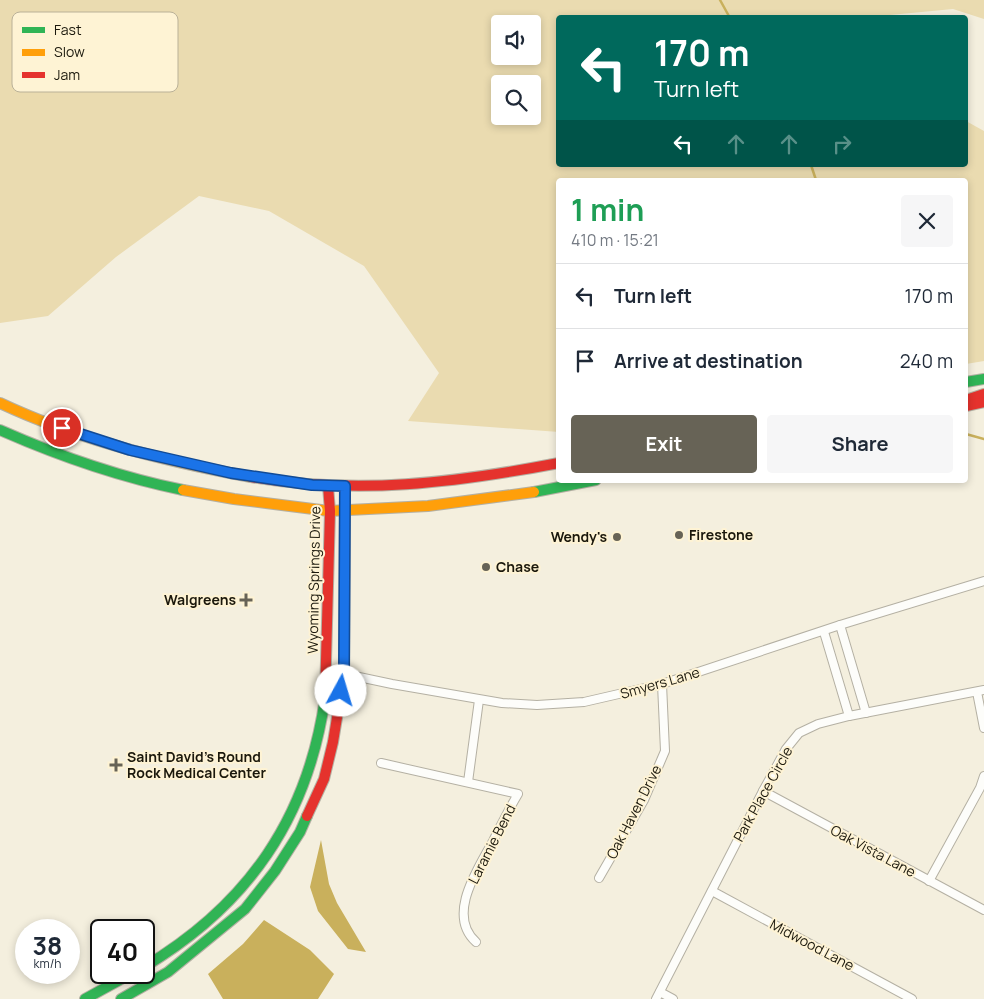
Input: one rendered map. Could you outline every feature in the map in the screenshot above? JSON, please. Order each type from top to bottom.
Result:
[{"type":"main road","points":[[968,382],[984,379]]},
{"type":"main road","points":[[968,399],[984,394]]},
{"type":"main road","points":[[968,406],[984,402]]},
{"type":"main road","points":[[0,403],[30,417],[130,450],[231,473],[328,486],[361,487],[441,483],[556,464]]},
{"type":"main road","points":[[0,430],[71,460],[133,479],[240,501],[330,511],[412,508],[466,503],[581,483]]},
{"type":"main road","name":"Wyoming Springs Drive","points":[[155,960],[210,920],[246,881],[275,842],[295,806],[304,782],[319,735],[325,702],[330,511],[328,486]]},
{"type":"main road","points":[[121,999],[168,972],[217,934],[245,909],[275,871],[300,832],[324,779],[333,742],[344,675],[345,486]]},
{"type":"main road","points":[[85,999],[112,984]]},
{"type":"street","name":"Smyers Lane","points":[[326,670],[479,700],[537,705],[584,702],[662,684],[824,632],[840,625],[984,581]]},
{"type":"street","points":[[840,625],[866,713]]},
{"type":"street","points":[[824,632],[849,716]]},
{"type":"street","points":[[834,667],[851,662]]},
{"type":"street","name":"Oak Haven Drive","points":[[599,878],[644,800],[664,751],[662,684]]},
{"type":"street","points":[[980,691],[984,728]]},
{"type":"street","name":"Park Place Circle","points":[[658,995],[763,791],[786,749],[799,733],[818,724],[849,716],[980,691]]},
{"type":"street","points":[[468,782],[479,700]]},
{"type":"street","name":"Laramie Bend","points":[[381,763],[518,794],[474,875],[467,894],[464,907],[464,924],[476,942]]},
{"type":"street","points":[[929,880],[980,788],[984,776]]},
{"type":"street","name":"Oak Vista Lane","points":[[763,791],[984,910]]},
{"type":"street","name":"Midwood Lane","points":[[712,891],[912,999]]},
{"type":"street","points":[[658,995],[673,999]]},
{"type":"shaded area","points":[[0,0],[984,0],[984,19],[953,9],[890,15],[556,15],[556,167],[968,167],[968,122],[984,131],[984,361],[968,364],[968,178],[556,178],[556,432],[408,421],[439,373],[364,266],[269,211],[199,196],[116,257],[48,316],[0,323]]},
{"type":"shaded area","points":[[321,840],[329,884],[337,903],[366,952],[348,949],[318,911],[310,887]]},
{"type":"shaded area","points":[[264,920],[310,950],[334,974],[318,999],[223,999],[208,974],[243,944]]},
{"type":"waterway","points":[[720,0],[728,15]]},
{"type":"waterway","points":[[812,167],[815,178]]},
{"type":"waterway","points":[[968,435],[984,439]]},
{"type":"traffic: fast","points":[[968,382],[984,379]]},
{"type":"traffic: fast","points":[[0,430],[44,449],[90,465],[136,479],[183,490]]},
{"type":"traffic: fast","points":[[534,492],[580,483]]},
{"type":"traffic: fast","points":[[155,960],[181,943],[214,916],[242,886],[267,854],[288,820],[304,782],[317,741],[325,698]]},
{"type":"traffic: fast","points":[[121,999],[168,972],[245,909],[275,871],[300,832],[307,816]]},
{"type":"traffic: fast","points":[[85,999],[112,984]]},
{"type":"traffic: slow","points":[[0,403],[60,428],[123,448],[251,477]]},
{"type":"traffic: slow","points":[[183,490],[234,499],[329,511],[428,506],[534,492]]},
{"type":"traffic: jam","points":[[968,399],[984,394]]},
{"type":"traffic: jam","points":[[968,406],[984,402]]},
{"type":"traffic: jam","points":[[251,477],[291,482],[368,486],[444,481],[556,464]]},
{"type":"traffic: jam","points":[[325,698],[330,511],[328,486]]},
{"type":"traffic: jam","points":[[307,816],[324,779],[333,742],[344,675],[345,486]]},
{"type":"place","name":"Firestone","points":[[679,535]]},
{"type":"place","name":"Wendy's","points":[[617,537]]},
{"type":"place","name":"Chase","points":[[486,567]]},
{"type":"place","name":"Walgreens","points":[[246,600]]},
{"type":"place","name":"Saint David's Round Rock Medical Center","points":[[116,765]]},
{"type":"route","points":[[62,428],[130,450],[231,473],[312,485],[345,486],[344,675],[341,691]]}]
